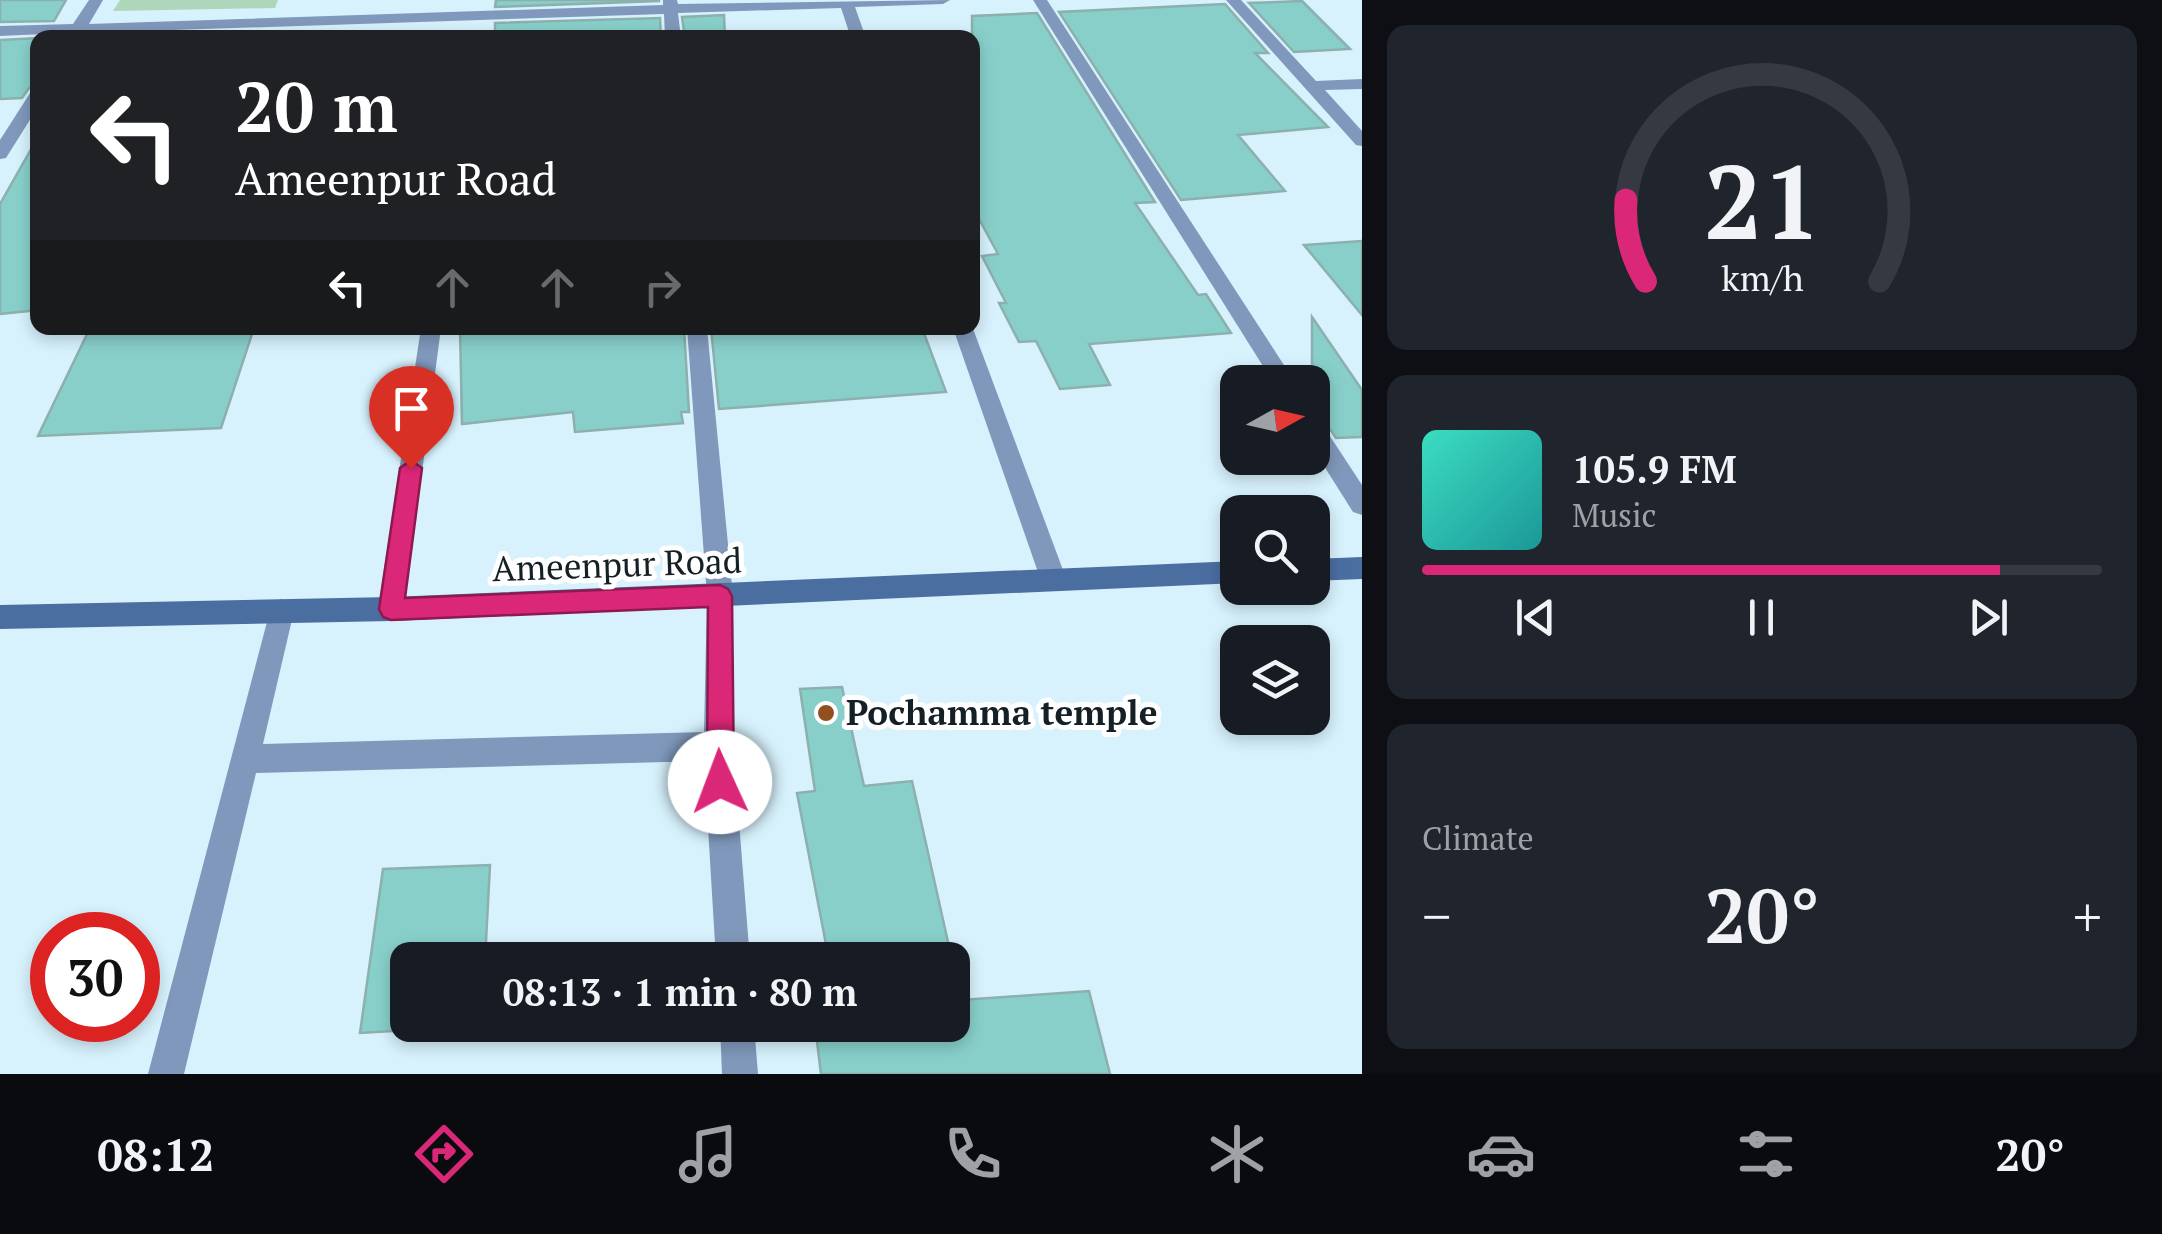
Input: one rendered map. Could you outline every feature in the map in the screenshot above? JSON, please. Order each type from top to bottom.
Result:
[{"type":"street","points":[[77,30],[96,0]]},
{"type":"street","points":[[292,0],[281,30],[476,8],[943,0]]},
{"type":"street","points":[[1040,0],[1273,365]]},
{"type":"street","points":[[1234,0],[1362,141]]},
{"type":"street","points":[[846,1],[856,30]]},
{"type":"street","points":[[670,5],[672,30]]},
{"type":"street","points":[[0,31],[30,32]]},
{"type":"street","points":[[1311,86],[1362,84]]},
{"type":"street","points":[[0,154],[30,107]]},
{"type":"street","points":[[391,609],[430,335]]},
{"type":"street","points":[[698,335],[720,596],[718,746],[731,942]]},
{"type":"street","points":[[965,335],[1052,578]]},
{"type":"street","points":[[1330,455],[1362,505]]},
{"type":"street","points":[[1330,569],[1362,568]]},
{"type":"street","name":"Ameenpur Road","points":[[0,616],[391,609],[1220,573]]},
{"type":"street","points":[[166,1074],[282,611]]},
{"type":"street","points":[[245,759],[718,746]]},
{"type":"street","points":[[738,1042],[740,1074]]},
{"type":"green space","points":[[120,0],[278,0],[275,8],[113,11]]},
{"type":"building","points":[[0,0],[66,0],[54,21],[0,22]]},
{"type":"building","points":[[496,0],[659,0],[659,1],[495,7]]},
{"type":"building","points":[[1302,1],[1350,49],[1294,52],[1249,3]]},
{"type":"building","points":[[1225,4],[1268,53],[1255,53],[1328,127],[1238,135],[1285,191],[1181,200],[1059,12]]},
{"type":"building","points":[[1037,13],[1155,202],[1135,203],[1198,295],[1206,294],[1231,333],[1089,344],[1110,385],[1060,389],[1036,341],[1019,342],[999,303],[1006,303],[982,256],[998,254],[980,221],[980,30],[972,30],[972,16]]},
{"type":"building","points":[[724,15],[725,30],[684,30],[682,17]]},
{"type":"building","points":[[660,18],[661,30],[495,30],[495,23]]},
{"type":"building","points":[[30,38],[30,88],[22,98],[0,99],[0,40]]},
{"type":"building","points":[[30,151],[30,311],[0,314],[0,204]]},
{"type":"building","points":[[1362,241],[1362,315],[1304,245]]},
{"type":"building","points":[[1312,317],[1362,390],[1362,437],[1336,438],[1330,429],[1330,365],[1312,365]]},
{"type":"building","points":[[87,335],[252,335],[221,428],[38,436]]},
{"type":"building","points":[[460,335],[684,335],[689,412],[681,412],[683,423],[575,432],[573,412],[462,424]]},
{"type":"building","points":[[712,335],[925,335],[946,392],[719,409]]},
{"type":"building","points":[[842,687],[864,786],[912,781],[948,942],[826,942],[797,793],[815,791],[800,689]]},
{"type":"building","points":[[490,865],[486,942],[390,942],[390,1031],[360,1033],[383,869]]},
{"type":"building","points":[[1089,991],[1110,1074],[821,1074],[817,1042],[970,1042],[970,999]]},
{"type":"place","name":"Pochamma temple","points":[[826,713]]},
{"type":"route","points":[[411,468],[391,609],[720,596],[720,782]]}]
